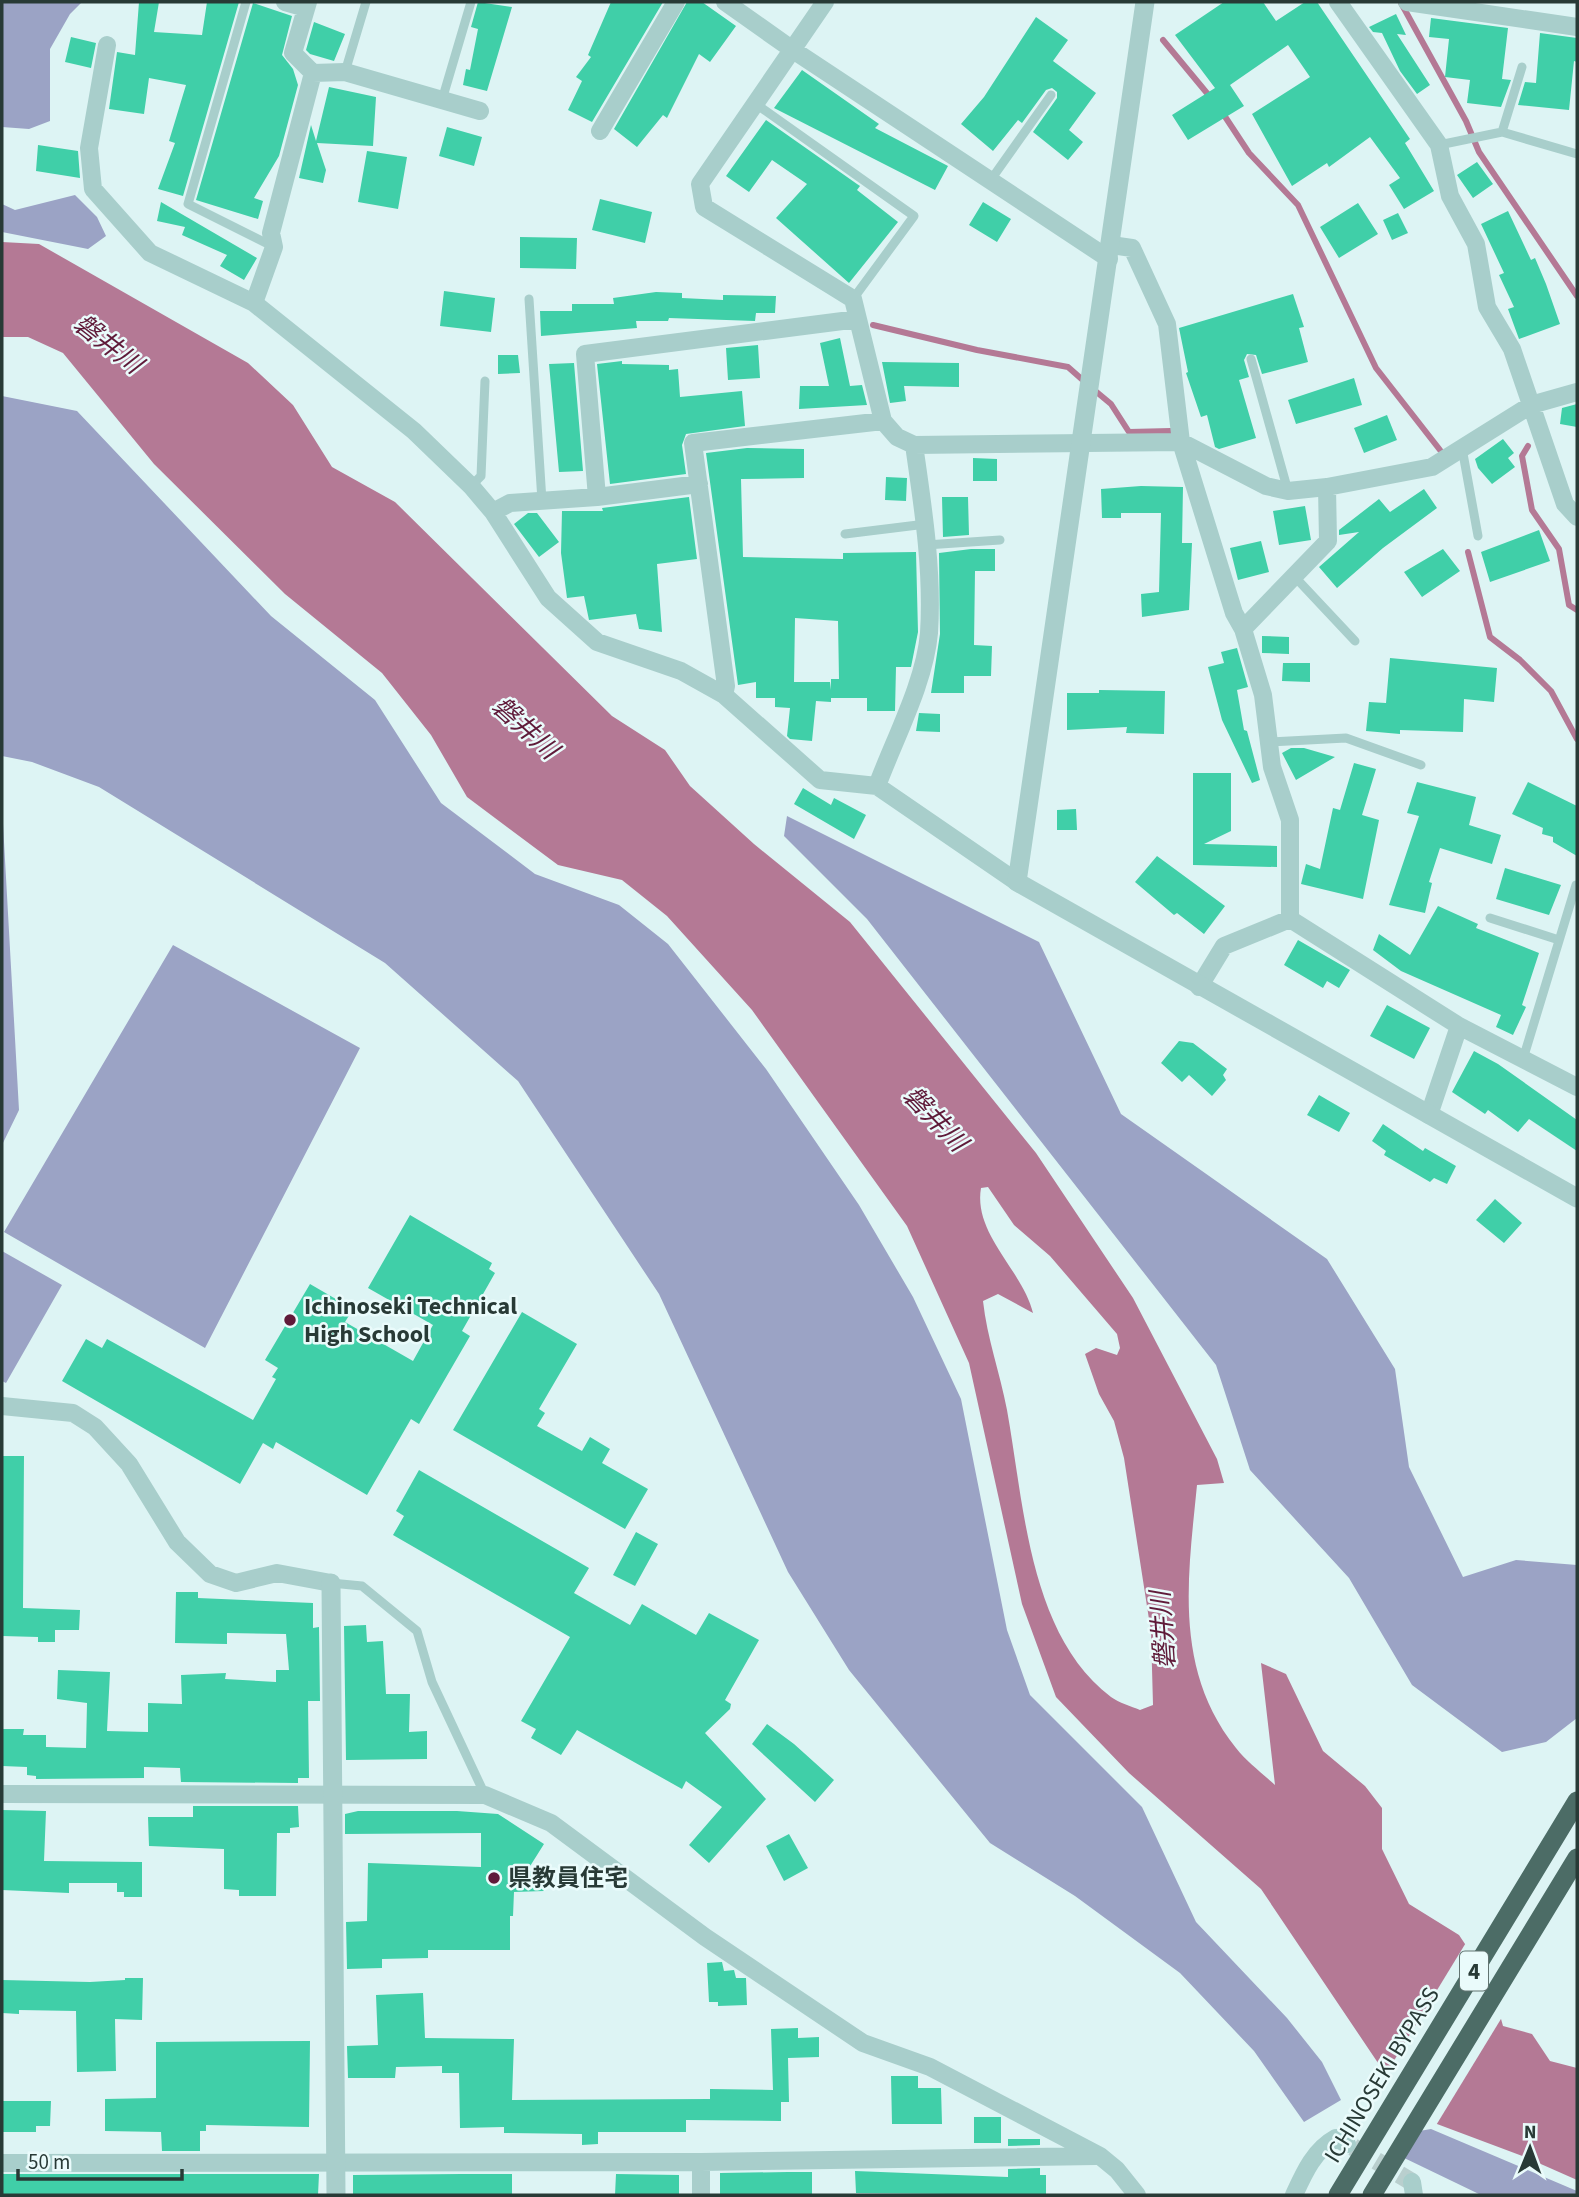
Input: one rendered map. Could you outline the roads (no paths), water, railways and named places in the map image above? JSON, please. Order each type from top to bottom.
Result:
[{"type":"highway","name":"ICHINOSEKI BYPASS","points":[[1338,2195],[1577,1801]]},
{"type":"highway","name":"4","points":[[1372,2195],[1577,1858]]},
{"type":"street","points":[[285,2],[307,5],[293,53],[313,73],[345,72],[480,111]]},
{"type":"street","points":[[600,131],[676,2]]},
{"type":"street","points":[[725,2],[990,181],[1110,252],[1132,248],[1167,324],[1181,442],[1234,613],[1243,629],[1263,695],[1272,767],[1290,820],[1290,919]]},
{"type":"street","points":[[825,2],[700,184],[704,207],[853,299],[883,421],[897,438],[914,445],[1181,442],[1266,486],[1288,491],[1328,487],[1432,467],[1531,405],[1577,392]]},
{"type":"street","points":[[1017,882],[1078,444],[1110,252],[1145,2]]},
{"type":"street","points":[[1338,2],[1439,145],[1450,197],[1476,244],[1487,307],[1512,349],[1565,504],[1577,517]]},
{"type":"street","points":[[1407,2],[1577,27]]},
{"type":"street","points":[[107,45],[89,148],[93,189],[150,253],[254,303],[414,431],[471,486],[493,512],[548,598],[597,642],[681,671],[724,695],[820,780],[877,786],[1017,882],[1577,1198]]},
{"type":"street","points":[[254,303],[274,247],[271,233],[313,73]]},
{"type":"street","points":[[597,497],[585,354],[858,319]]},
{"type":"street","points":[[724,695],[726,685],[693,443],[883,421]]},
{"type":"street","points":[[877,786],[920,673],[929,634],[926,524],[914,445]]},
{"type":"street","points":[[493,512],[510,503],[597,497],[699,484]]},
{"type":"street","points":[[1243,629],[1328,541],[1328,487]]},
{"type":"street","points":[[1199,987],[1224,946],[1290,919]]},
{"type":"street","points":[[1290,919],[1459,1026],[1577,1087]]},
{"type":"street","points":[[1429,1115],[1459,1026]]},
{"type":"street","points":[[2,1406],[72,1413],[95,1427],[129,1464],[177,1542],[210,1574],[236,1583],[277,1573],[331,1583],[336,2195]]},
{"type":"street","points":[[2,1794],[485,1795],[551,1824],[705,1937],[863,2043],[930,2067],[1100,2156],[1117,2170],[1137,2195]]},
{"type":"street","points":[[1294,2195],[1308,2166],[1325,2144],[1336,2138],[1348,2144]]},
{"type":"street","points":[[2,2163],[701,2162],[1100,2156]]},
{"type":"street","points":[[701,2162],[701,2195]]},
{"type":"lane","points":[[246,2],[188,204],[274,247]]},
{"type":"lane","points":[[345,72],[366,2]]},
{"type":"lane","points":[[442,100],[471,2]]},
{"type":"lane","points":[[1502,132],[1522,67]]},
{"type":"lane","points":[[990,181],[1051,94]]},
{"type":"lane","points":[[755,104],[914,216],[853,299]]},
{"type":"lane","points":[[1439,145],[1502,132],[1577,154]]},
{"type":"lane","points":[[529,299],[542,501]]},
{"type":"lane","points":[[1251,359],[1288,491]]},
{"type":"lane","points":[[471,486],[481,476],[485,381]]},
{"type":"lane","points":[[1462,449],[1478,536]]},
{"type":"lane","points":[[845,534],[926,524]]},
{"type":"lane","points":[[926,545],[1000,540]]},
{"type":"lane","points":[[1294,576],[1355,641]]},
{"type":"lane","points":[[1269,742],[1346,738],[1421,765]]},
{"type":"lane","points":[[1523,1059],[1576,885]]},
{"type":"lane","points":[[1490,918],[1559,940]]},
{"type":"lane","points":[[331,1583],[362,1586],[416,1631],[432,1682],[485,1795]]},
{"type":"water","name":"磐井川","points":[[2,242],[39,244],[248,363],[293,405],[332,467],[395,502],[612,716],[665,750],[690,786],[754,844],[850,922],[1036,1153],[1133,1298],[1217,1459],[1224,1483],[1197,1485],[1189,1588],[1194,1654],[1202,1687],[1216,1718],[1240,1753],[1275,1785],[1261,1663],[1286,1674],[1323,1751],[1365,1786],[1382,1808],[1382,1849],[1409,1904],[1459,1935],[1491,1983],[1503,2026],[1532,2034],[1550,2061],[1577,2068],[1577,2180],[1525,2157],[1413,2115],[1261,1889],[1129,1773],[1056,1697],[1022,1604],[969,1363],[907,1226],[752,1010],[667,916],[622,880],[558,865],[467,797],[431,735],[382,673],[285,594],[154,464],[63,353],[28,337],[2,337]],"holes":[[[988,1187],[1014,1225],[1050,1256],[1117,1334],[1120,1348],[1117,1355],[1096,1348],[1085,1354],[1099,1394],[1114,1421],[1124,1458],[1151,1632],[1153,1705],[1140,1710],[1111,1697],[1084,1671],[1063,1639],[1047,1604],[1035,1566],[1007,1410],[983,1301],[998,1294],[1033,1313],[1028,1297],[984,1221],[981,1188]]]},
{"type":"waterway","points":[[1401,3],[1466,121],[1479,152],[1577,296]]},
{"type":"waterway","points":[[1163,40],[1211,98]]},
{"type":"waterway","points":[[1222,112],[1249,153],[1298,205],[1376,368],[1440,450]]},
{"type":"waterway","points":[[873,325],[977,350],[1068,367],[1085,382]]},
{"type":"waterway","points":[[1093,389],[1111,404],[1129,432],[1171,431]]},
{"type":"waterway","points":[[1528,446],[1522,456],[1532,510],[1559,549],[1569,605],[1577,610]]},
{"type":"waterway","points":[[1468,552],[1490,637],[1520,660],[1551,691],[1577,739]]},
{"type":"tunnel","points":[[1353,2147],[1412,2182]]},
{"type":"place","name":"Ichinoseki Technical High School","points":[[290,1320]]},
{"type":"place","name":"県教員住宅","points":[[494,1878]]}]
